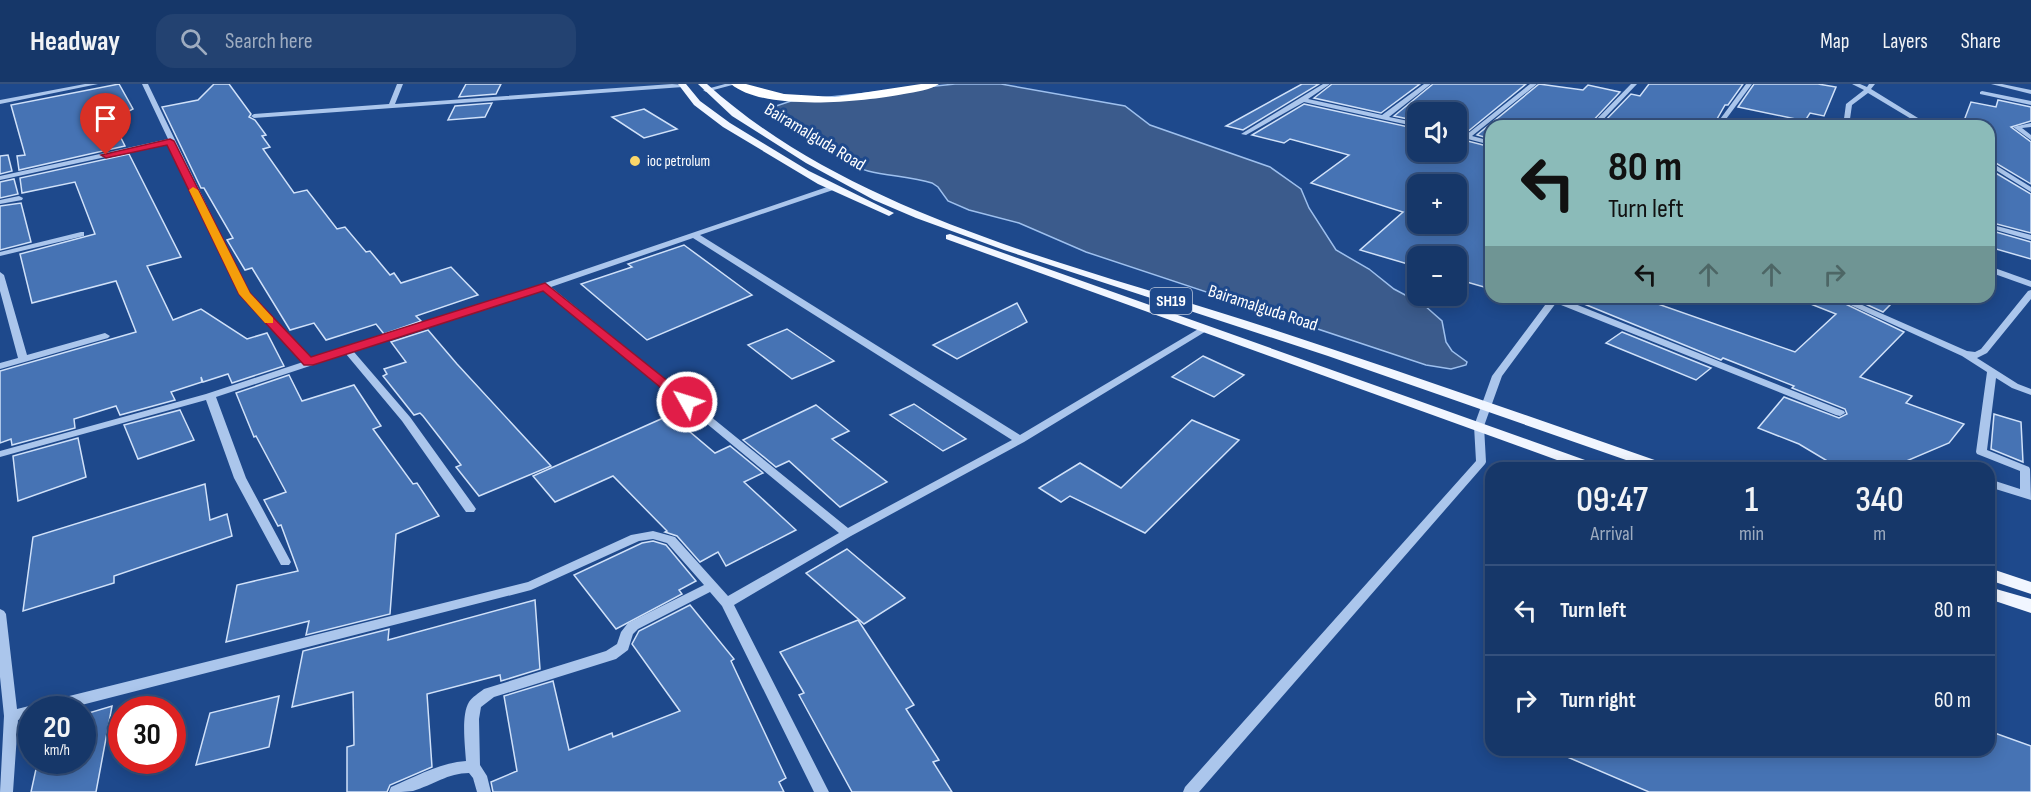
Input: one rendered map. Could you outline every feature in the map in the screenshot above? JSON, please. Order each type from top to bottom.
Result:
[{"type":"highway","points":[[735,84],[777,95],[816,99],[890,94],[934,84]]},
{"type":"main road","name":"Bairamalguda Road","points":[[683,85],[688,93],[719,121],[830,188],[996,255],[1578,462]]},
{"type":"main road","name":"Bairamalguda Road","points":[[704,87],[735,114],[776,140],[859,188],[920,216],[1008,248],[1333,353],[1647,462]]},
{"type":"main road","points":[[759,144],[776,140]]},
{"type":"main road","points":[[1320,369],[1333,353]]},
{"type":"main road","points":[[1995,576],[2031,588]]},
{"type":"main road","points":[[1995,595],[2031,606]]},
{"type":"street","points":[[0,102],[95,84]]},
{"type":"street","points":[[144,84],[245,294],[308,362]]},
{"type":"street","points":[[391,106],[400,84]]},
{"type":"street","points":[[704,87],[735,84]]},
{"type":"street","points":[[1244,134],[1327,84]]},
{"type":"street","points":[[1384,117],[1428,84]]},
{"type":"street","points":[[1488,120],[1534,84]]},
{"type":"street","points":[[1599,120],[1634,84]]},
{"type":"street","points":[[1722,120],[1749,84]]},
{"type":"street","points":[[1855,84],[1870,87],[1919,120]]},
{"type":"street","points":[[1994,84],[2031,92]]},
{"type":"street","points":[[254,116],[683,85]]},
{"type":"street","points":[[1847,120],[1849,104],[1870,87]]},
{"type":"street","points":[[1982,93],[2031,103]]},
{"type":"street","points":[[1303,100],[1407,122]]},
{"type":"street","points":[[1467,137],[1485,123]]},
{"type":"street","points":[[2031,125],[2016,127],[2031,138]]},
{"type":"street","points":[[1467,137],[1485,142]]},
{"type":"street","points":[[0,178],[170,141]]},
{"type":"street","points":[[1995,167],[2031,190]]},
{"type":"street","points":[[0,454],[210,396],[347,349],[545,286],[830,188]]},
{"type":"street","points":[[0,202],[19,198]]},
{"type":"street","points":[[1995,228],[2031,238]]},
{"type":"street","points":[[0,254],[81,234]]},
{"type":"street","points":[[693,234],[1020,440]]},
{"type":"street","points":[[1995,271],[2031,284]]},
{"type":"street","points":[[0,275],[22,360]]},
{"type":"street","points":[[545,286],[847,533]]},
{"type":"street","points":[[1965,354],[1976,355],[1984,351],[2031,293]]},
{"type":"street","points":[[1190,792],[1481,462],[1479,426],[1497,376],[1551,303]]},
{"type":"street","points":[[1567,303],[1840,413]]},
{"type":"street","points":[[1850,303],[1965,354],[1992,372],[2031,392]]},
{"type":"street","points":[[727,603],[847,533],[1020,440],[1203,330]]},
{"type":"street","points":[[0,366],[105,336]]},
{"type":"street","points":[[347,349],[406,419],[470,509]]},
{"type":"street","points":[[1992,372],[1981,452],[2025,469],[2029,495],[1995,485]]},
{"type":"street","points":[[210,396],[240,478],[285,562]]},
{"type":"street","points":[[94,696],[531,586],[635,538],[649,534],[662,535],[671,540],[727,603],[822,792]]},
{"type":"street","points":[[484,792],[480,776],[473,767],[472,719],[475,704],[489,693],[611,655],[623,647],[627,632],[633,626],[712,586]]},
{"type":"street","points":[[0,614],[4,668],[11,716],[6,792]]},
{"type":"street","points":[[11,716],[18,714]]},
{"type":"street","points":[[396,792],[455,768],[473,767]]},
{"type":"water","points":[[955,84],[1001,84],[1125,106],[1150,125],[1270,167],[1301,189],[1309,208],[1336,250],[1369,269],[1394,289],[1407,296],[1407,306],[1425,306],[1442,321],[1446,342],[1452,351],[1467,362],[1466,365],[1451,369],[1426,365],[1086,252],[1019,223],[969,210],[948,201],[938,187],[932,183],[868,171],[832,153],[804,134],[773,107],[791,101]]},
{"type":"building","points":[[119,84],[133,109],[112,120],[125,146],[19,170],[17,156],[25,155],[11,105]]},
{"type":"building","points":[[214,84],[229,84],[251,114],[249,117],[255,120],[266,135],[262,136],[270,147],[263,149],[294,193],[307,190],[337,229],[345,227],[366,252],[370,251],[390,275],[394,273],[401,283],[451,267],[478,295],[416,316],[421,321],[384,334],[376,324],[326,340],[314,323],[290,330],[252,268],[245,270],[227,240],[233,238],[204,188],[201,188],[162,107],[198,100]]},
{"type":"building","points":[[466,84],[501,84],[496,94],[459,97]]},
{"type":"building","points":[[1302,84],[1319,84],[1243,130],[1226,126]]},
{"type":"building","points":[[1332,84],[1420,84],[1381,113],[1314,98]]},
{"type":"building","points":[[1433,84],[1526,84],[1467,132],[1467,102],[1411,102]]},
{"type":"building","points":[[1539,84],[1583,90],[1588,85],[1620,92],[1594,120],[1495,120]]},
{"type":"building","points":[[1649,84],[1743,84],[1728,105],[1725,105],[1716,120],[1606,120],[1631,94],[1640,96]]},
{"type":"building","points":[[1754,84],[1818,84],[1836,87],[1824,116],[1810,113],[1806,120],[1738,107]]},
{"type":"building","points":[[1998,100],[2031,107],[2031,121],[2011,127],[2031,142],[2031,184],[1995,163],[1995,120],[1964,120],[1971,102],[1996,107]]},
{"type":"building","points":[[492,103],[485,117],[448,120],[455,106]]},
{"type":"building","points":[[1304,104],[1407,127],[1407,162],[1467,162],[1467,141],[1485,145],[1485,287],[1467,282],[1467,246],[1407,246],[1407,264],[1360,250],[1403,212],[1311,183],[1349,155],[1290,139],[1284,143],[1252,135]]},
{"type":"building","points":[[1407,105],[1407,119],[1394,116]]},
{"type":"building","points":[[644,109],[677,129],[644,138],[612,117]]},
{"type":"building","points":[[1485,128],[1485,137],[1477,135]]},
{"type":"building","points":[[129,154],[181,257],[147,266],[173,320],[201,309],[247,339],[267,333],[284,366],[232,383],[228,374],[203,382],[201,377],[202,382],[171,392],[175,400],[120,415],[116,406],[74,419],[75,428],[12,445],[11,439],[0,443],[0,371],[136,332],[116,281],[32,303],[20,254],[95,234],[75,182],[22,193],[20,178]]},
{"type":"building","points":[[8,155],[12,171],[0,174],[0,156]]},
{"type":"building","points":[[1995,173],[2031,194],[2031,233],[1995,224]]},
{"type":"building","points":[[14,179],[18,194],[0,198],[0,182]]},
{"type":"building","points":[[21,203],[31,242],[0,250],[0,206]]},
{"type":"building","points":[[1995,232],[2031,242],[2031,259],[1995,249]]},
{"type":"building","points":[[684,245],[752,295],[647,340],[581,284],[632,267],[628,264]]},
{"type":"building","points":[[1017,303],[1027,322],[957,359],[933,345]]},
{"type":"building","points":[[1582,303],[1655,303],[1795,352],[1836,314],[1808,303],[1844,303],[1904,332],[1860,377],[1912,396],[1906,403],[1964,424],[1949,443],[1904,462],[1829,462],[1799,444],[1758,428],[1784,397],[1839,418],[1847,414],[1845,409],[1792,388],[1794,386],[1723,358],[1721,360]]},
{"type":"building","points":[[1863,303],[1892,303],[1883,312]]},
{"type":"building","points":[[787,329],[834,361],[792,379],[748,345]]},
{"type":"building","points":[[428,330],[551,466],[479,496],[456,467],[461,465],[423,416],[420,413],[414,415],[383,376],[387,374],[384,369],[406,362],[391,342]]},
{"type":"building","points":[[1622,332],[1711,368],[1696,380],[1606,343]]},
{"type":"building","points":[[1203,356],[1244,375],[1214,397],[1172,377]]},
{"type":"building","points":[[289,375],[302,401],[354,385],[381,426],[373,429],[413,484],[417,483],[439,516],[396,534],[390,614],[306,635],[309,621],[226,642],[237,585],[298,571],[281,525],[278,526],[264,500],[286,492],[256,436],[254,437],[236,393]]},
{"type":"building","points":[[914,404],[966,439],[943,451],[890,415]]},
{"type":"building","points":[[816,405],[849,431],[832,439],[887,482],[840,507],[789,461],[776,467],[743,440]]},
{"type":"building","points":[[180,410],[194,440],[138,459],[124,425]]},
{"type":"building","points":[[1994,414],[2021,422],[2023,462],[1991,449]]},
{"type":"building","points":[[670,415],[715,453],[730,446],[763,473],[744,482],[796,530],[726,566],[718,552],[700,562],[677,536],[665,532],[667,531],[613,476],[555,502],[533,476]]},
{"type":"building","points":[[1192,420],[1239,440],[1145,533],[1070,496],[1061,502],[1039,488],[1080,463],[1121,488]]},
{"type":"building","points":[[78,438],[86,477],[18,501],[13,456]]},
{"type":"building","points":[[205,484],[210,520],[227,514],[232,536],[114,576],[114,583],[23,611],[33,537]]},
{"type":"building","points":[[653,541],[666,545],[696,581],[679,590],[682,594],[616,629],[574,575],[642,543]]},
{"type":"building","points":[[847,549],[905,598],[864,624],[806,573]]},
{"type":"building","points":[[535,600],[540,669],[501,681],[500,675],[427,694],[432,767],[390,785],[387,792],[347,792],[347,747],[354,745],[353,692],[292,707],[303,651],[389,629],[388,640]]},
{"type":"building","points":[[690,605],[734,659],[731,661],[786,778],[779,782],[784,792],[493,792],[491,782],[517,771],[504,696],[553,681],[569,750],[612,733],[613,737],[680,711],[632,644],[639,631]]},
{"type":"building","points":[[858,620],[914,705],[906,709],[939,760],[933,762],[952,792],[852,792],[799,695],[804,693],[780,652]]},
{"type":"building","points":[[279,696],[269,747],[196,765],[210,713]]},
{"type":"building","points":[[108,707],[108,728],[96,792],[31,792],[35,774],[96,774],[96,711]]},
{"type":"building","points":[[1995,733],[2031,746],[2031,792],[1649,792],[1565,756],[1995,756]]},
{"type":"slow traffic","points":[[193,190],[245,294],[269,320]]},
{"type":"place","name":"ioc petrolum","points":[[635,161]]},
{"type":"route","points":[[106,155],[170,141],[245,294],[308,362],[545,286],[687,402]]}]
